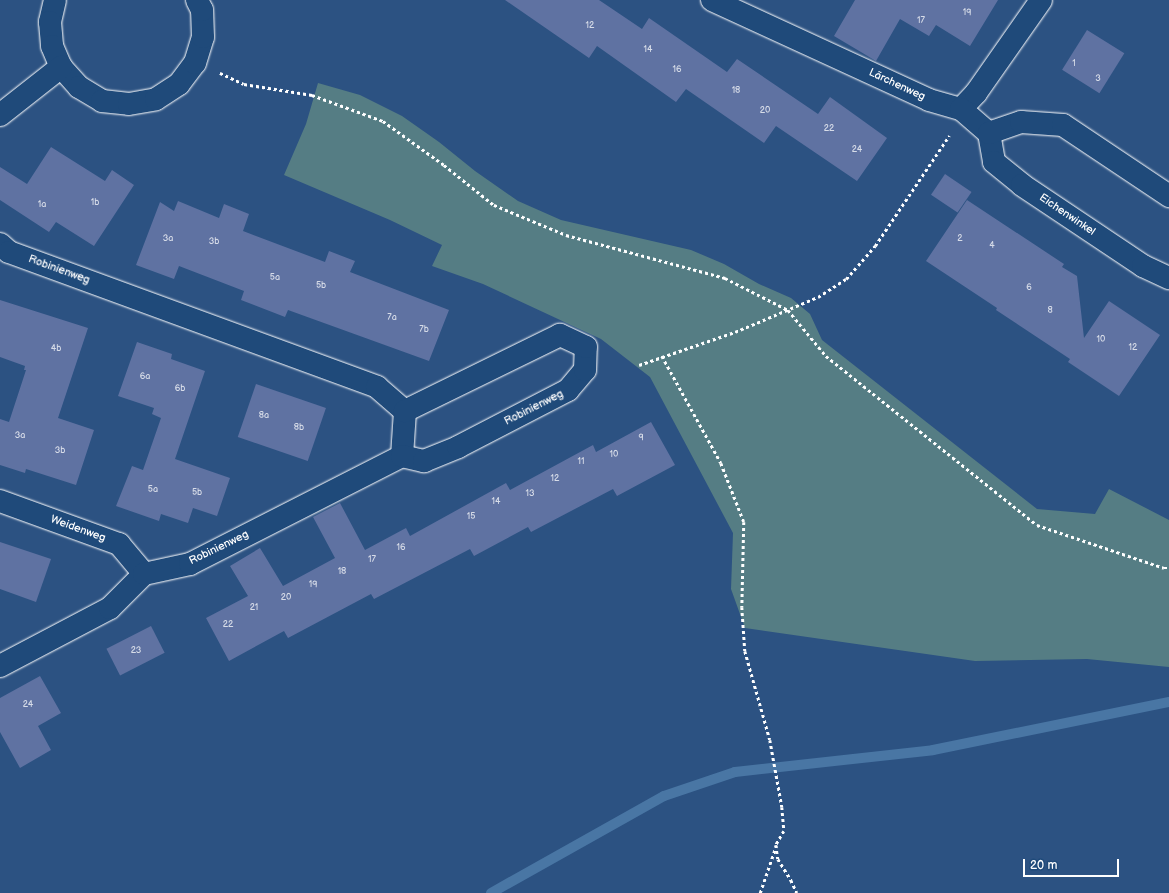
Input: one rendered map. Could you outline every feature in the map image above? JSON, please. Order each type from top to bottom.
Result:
[{"type":"street","points":[[55,0],[50,22],[52,46],[61,67],[79,88],[102,101],[130,104],[156,99],[179,84],[195,63],[203,37],[202,10],[197,0]]},
{"type":"street","name":"Lärchenweg","points":[[712,0],[929,100],[961,109]]},
{"type":"street","points":[[1041,0],[976,93],[961,109],[989,133],[1021,122],[1063,126],[1169,196]]},
{"type":"street","points":[[0,114],[61,67]]},
{"type":"street","name":"Eichenwinkel","points":[[989,133],[994,162],[1022,186],[1143,266],[1169,278]]},
{"type":"street","name":"Robinienweg","points":[[0,244],[9,252],[377,387],[405,412],[560,335],[586,348],[585,370],[568,390],[458,447],[424,461],[402,456],[190,564],[144,574]]},
{"type":"street","points":[[402,456],[405,412]]},
{"type":"street","name":"Weidenweg","points":[[0,501],[119,544],[144,574]]},
{"type":"street","points":[[0,666],[110,608],[144,574]]},
{"type":"path","points":[[213,70],[244,84],[312,95],[383,121],[444,165],[494,206],[566,235],[725,278],[788,310],[826,356],[1037,526],[1164,568],[1169,568]]},
{"type":"path","points":[[638,365],[735,332],[818,297],[846,279],[875,246],[956,126],[961,109]]},
{"type":"path","points":[[662,356],[721,463],[744,522],[742,599],[745,651],[770,740],[782,808],[784,831],[776,845],[760,893]]},
{"type":"path","points":[[776,845],[778,859],[797,893]]},
{"type":"green space","points":[[318,83],[360,95],[402,116],[439,142],[475,171],[518,201],[561,220],[691,250],[724,264],[759,284],[791,298],[810,314],[822,340],[1037,509],[1095,514],[1109,489],[1169,520],[1169,667],[1087,659],[975,661],[745,628],[731,589],[733,533],[650,377],[601,339],[483,284],[432,266],[442,245],[390,220],[284,175],[306,124]]},
{"type":"building","points":[[505,0],[599,0],[642,29],[649,18],[727,72],[737,59],[818,114],[830,97],[887,138],[857,181],[776,126],[764,143],[686,89],[676,102],[597,46],[589,58]]},
{"type":"building","points":[[855,0],[998,0],[970,46],[936,25],[929,36],[900,19],[876,61],[834,36]]},
{"type":"building","points":[[1087,30],[1124,53],[1099,93],[1062,70]]},
{"type":"building","points":[[51,147],[105,181],[112,170],[134,185],[94,246],[56,222],[49,232],[0,200],[0,167],[27,184]]},
{"type":"building","points":[[945,174],[972,192],[958,213],[931,195]]},
{"type":"building","points":[[967,200],[1064,264],[1062,267],[1077,276],[1084,338],[1109,301],[1160,335],[1119,396],[1068,362],[1070,359],[926,261]]},
{"type":"building","points":[[178,201],[219,218],[224,204],[249,214],[243,231],[325,262],[329,251],[355,261],[350,272],[449,310],[429,361],[288,310],[285,317],[241,300],[244,291],[179,266],[174,279],[136,265],[160,202],[174,211]]},
{"type":"building","points":[[0,300],[88,328],[58,418],[94,430],[76,485],[26,469],[25,473],[0,465],[0,419],[9,422],[26,370],[24,370],[25,366],[0,357]]},
{"type":"building","points":[[137,342],[172,354],[171,359],[205,371],[175,459],[230,478],[217,516],[193,508],[188,523],[161,514],[159,521],[116,506],[132,466],[143,470],[161,418],[152,414],[154,408],[118,396]]},
{"type":"building","points":[[256,384],[326,408],[308,461],[238,437]]},
{"type":"building","points":[[651,422],[675,465],[617,496],[613,489],[531,532],[528,527],[474,556],[470,549],[374,599],[371,594],[288,638],[284,631],[229,661],[206,618],[248,596],[230,566],[260,548],[283,586],[335,558],[313,517],[340,503],[365,550],[406,528],[410,536],[506,483],[510,490],[593,445],[596,452]]},
{"type":"building","points":[[0,542],[51,559],[36,602],[0,589]]},
{"type":"building","points":[[151,626],[165,653],[120,675],[106,649]]},
{"type":"building","points":[[40,676],[61,713],[38,726],[51,750],[20,768],[0,732],[0,698]]},
{"type":"waterway","points":[[491,893],[664,796],[735,772],[933,750],[1169,702]]}]
